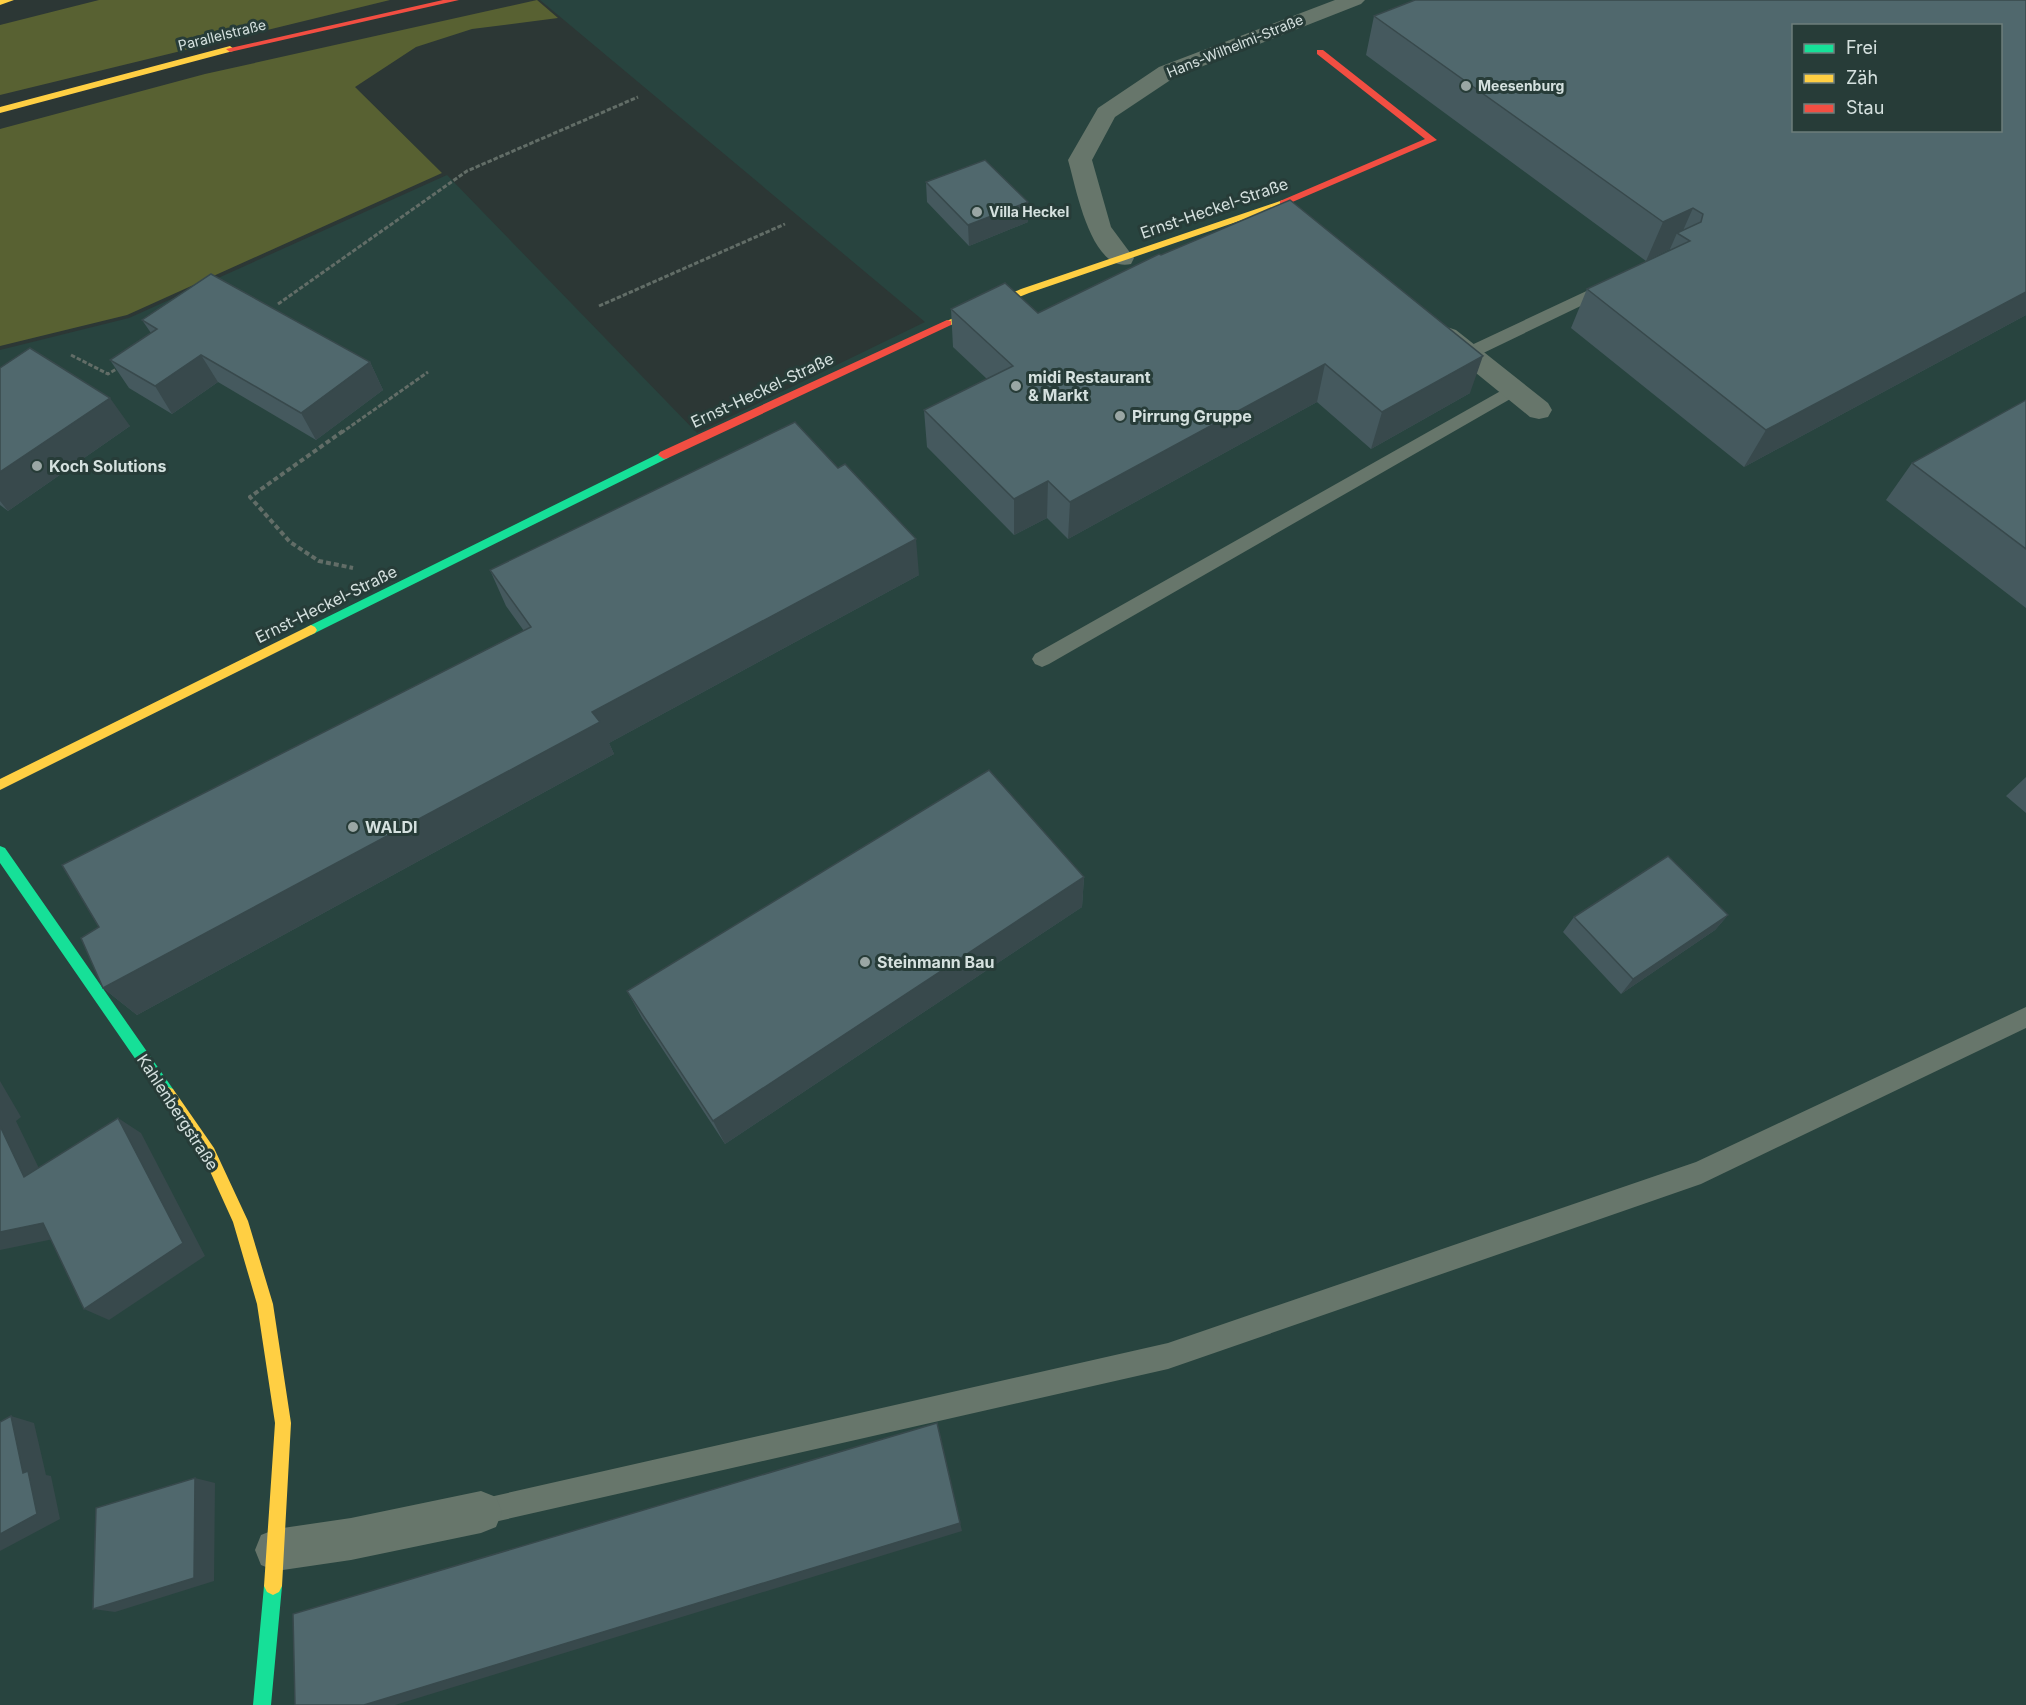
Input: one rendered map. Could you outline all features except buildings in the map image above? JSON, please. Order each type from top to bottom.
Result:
[{"type":"main road","points":[[0,2],[10,0]]},
{"type":"main road","name":"Parallelstraße","points":[[0,110],[256,42],[454,0]]},
{"type":"main road","name":"Ernst-Heckel-Straße","points":[[0,785],[708,433],[849,367],[1025,291],[1122,258],[1290,211],[1432,140],[1320,52]]},
{"type":"main road","name":"Kahlenbergstraße","points":[[0,852],[209,1153],[240,1221],[266,1304],[283,1424],[276,1550],[262,1705]]},
{"type":"street","name":"Hans-Wilhelmi-Straße","points":[[1122,258],[1099,229],[1080,160],[1106,114],[1167,72],[1354,0]]},
{"type":"street","points":[[1426,319],[1539,410]]},
{"type":"street","points":[[276,1550],[351,1539],[481,1512]]},
{"type":"lane","points":[[1468,353],[1624,278]]},
{"type":"lane","points":[[1042,659],[1513,390]]},
{"type":"lane","points":[[481,1512],[1168,1356],[1701,1172],[2026,1017]]},
{"type":"path","points":[[278,304],[467,171],[638,97]]},
{"type":"path","points":[[599,306],[785,224]]},
{"type":"path","points":[[71,355],[108,374],[118,367]]},
{"type":"path","points":[[354,568],[319,561],[290,542],[250,497],[428,372]]},
{"type":"shaded area","points":[[540,0],[2026,0],[2026,1705],[0,1705],[0,350],[129,318],[447,175],[697,433],[925,322]]},
{"type":"green space","points":[[99,0],[390,0],[0,95],[0,25]]},
{"type":"green space","points":[[537,0],[558,18],[472,29],[416,47],[355,87],[442,173],[127,315],[0,346],[0,129],[205,74]]},
{"type":"traffic: fast","points":[[311,630],[664,455]]},
{"type":"traffic: fast","points":[[0,852],[168,1094]]},
{"type":"traffic: fast","points":[[262,1705],[273,1586]]},
{"type":"traffic: slow","points":[[0,2],[10,0]]},
{"type":"traffic: slow","points":[[0,110],[230,49]]},
{"type":"traffic: slow","points":[[947,323],[1025,291],[1283,203]]},
{"type":"traffic: slow","points":[[0,785],[311,630]]},
{"type":"traffic: slow","points":[[168,1094],[209,1153],[240,1221],[265,1304],[283,1423],[273,1586]]},
{"type":"traffic: jam","points":[[230,49],[455,0]]},
{"type":"traffic: jam","points":[[1283,203],[1432,140],[1320,52]]},
{"type":"traffic: jam","points":[[664,455],[947,323]]},
{"type":"place","name":"Meesenburg","points":[[1466,86]]},
{"type":"place","name":"Villa Heckel","points":[[977,212]]},
{"type":"place","name":"midi Restaurant & Markt","points":[[1016,386]]},
{"type":"place","name":"Pirrung Gruppe","points":[[1120,416]]},
{"type":"place","name":"Koch Solutions","points":[[37,466]]},
{"type":"place","name":"WALDI","points":[[353,827]]},
{"type":"place","name":"Steinmann Bau","points":[[865,962]]}]
